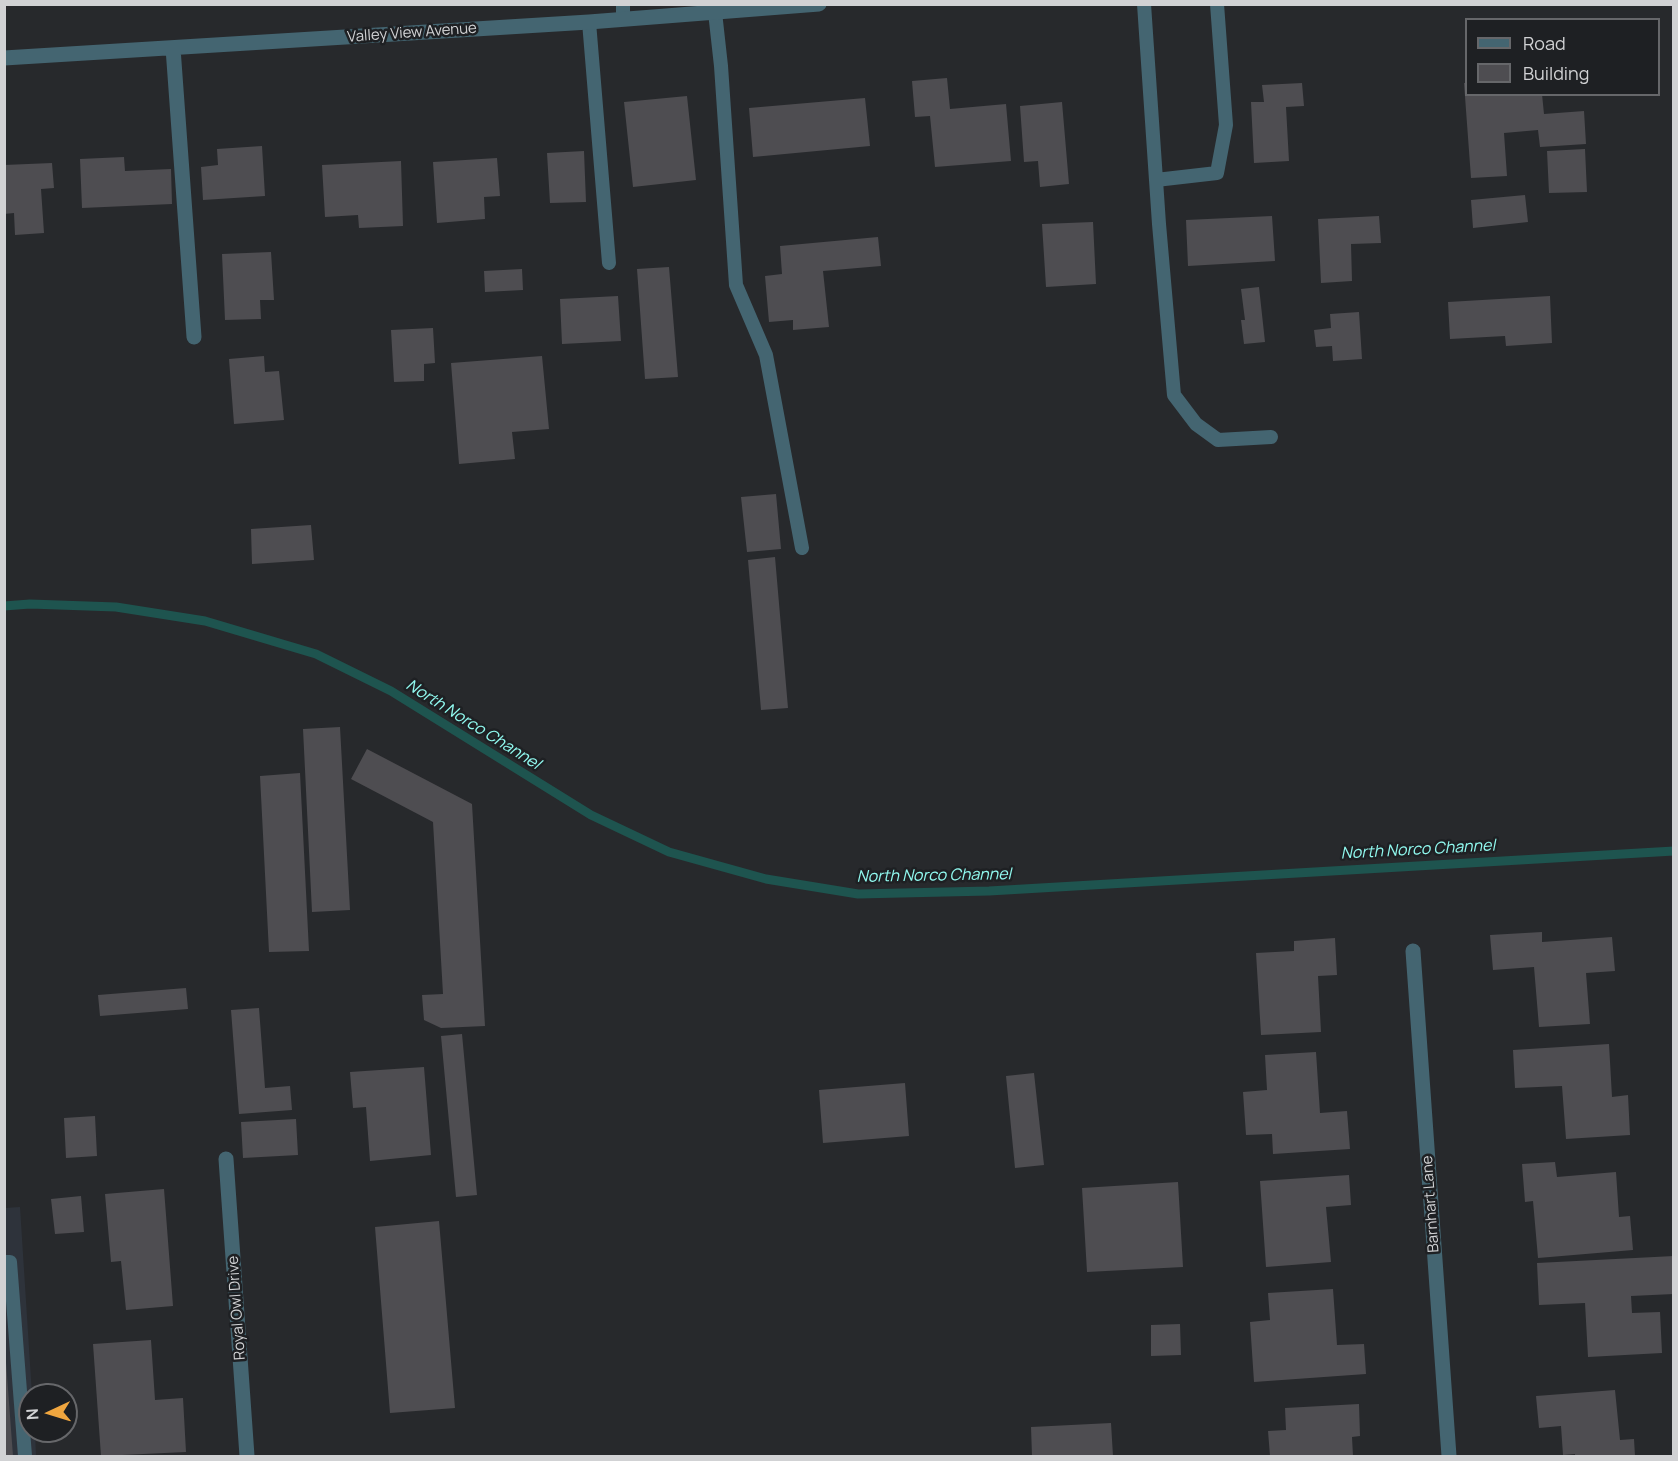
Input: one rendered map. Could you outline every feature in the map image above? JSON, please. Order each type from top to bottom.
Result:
[{"type":"street","name":"Valley View Avenue","points":[[4,58],[589,22],[623,12],[819,4]]},
{"type":"street","points":[[172,48],[194,337]]},
{"type":"street","name":"Barnhart Lane","points":[[1413,951],[1449,1456]]},
{"type":"street","name":"Royal Owl Drive","points":[[226,1159],[248,1456]]},
{"type":"lane","points":[[1144,4],[1174,395],[1196,424],[1218,440],[1271,437]]},
{"type":"lane","points":[[1156,180],[1217,173],[1226,125],[1217,4]]},
{"type":"lane","points":[[705,10],[721,66],[736,285],[766,355],[802,548]]},
{"type":"lane","points":[[589,22],[609,263]]},
{"type":"lane","points":[[4,1262],[10,1262],[25,1456]]},
{"type":"shaded area","points":[[20,1207],[31,1383],[18,1383],[18,1443],[35,1443],[36,1456],[5,1456],[5,1208]]},
{"type":"building","points":[[947,78],[950,109],[1006,104],[1011,161],[935,167],[930,116],[915,117],[912,81]]},
{"type":"building","points":[[1302,83],[1304,106],[1286,107],[1289,161],[1254,163],[1251,102],[1264,102],[1262,85]]},
{"type":"building","points":[[1464,83],[1465,96],[1542,96],[1544,114],[1584,111],[1586,144],[1540,147],[1538,130],[1504,133],[1507,176],[1471,178]]},
{"type":"building","points":[[687,96],[696,180],[633,187],[624,102]]},
{"type":"building","points":[[865,98],[870,146],[753,157],[749,108]]},
{"type":"building","points":[[1062,102],[1069,184],[1040,187],[1038,161],[1024,162],[1020,106]]},
{"type":"building","points":[[262,146],[265,196],[203,200],[201,167],[218,165],[217,149]]},
{"type":"building","points":[[1585,149],[1587,192],[1549,193],[1547,151]]},
{"type":"building","points":[[584,151],[586,202],[550,203],[547,153]]},
{"type":"building","points":[[124,157],[125,171],[171,169],[172,204],[82,208],[80,159]]},
{"type":"building","points":[[497,158],[500,196],[484,197],[485,219],[437,223],[433,162]]},
{"type":"building","points":[[401,161],[403,226],[359,228],[358,215],[325,217],[322,165]]},
{"type":"building","points":[[52,163],[54,188],[41,189],[44,233],[15,235],[14,213],[4,214],[4,165]]},
{"type":"building","points":[[1525,195],[1528,222],[1473,228],[1471,200]]},
{"type":"building","points":[[1272,216],[1275,261],[1188,266],[1186,220]]},
{"type":"building","points":[[1379,216],[1381,243],[1351,244],[1352,281],[1321,283],[1318,219]]},
{"type":"building","points":[[1093,222],[1096,284],[1046,287],[1042,224]]},
{"type":"building","points":[[878,237],[881,266],[823,271],[829,327],[793,330],[793,320],[769,322],[765,276],[782,274],[780,246]]},
{"type":"building","points":[[271,252],[274,300],[260,300],[261,319],[225,320],[222,254]]},
{"type":"building","points":[[669,267],[678,377],[645,379],[637,269]]},
{"type":"building","points":[[522,269],[523,290],[485,292],[484,271]]},
{"type":"building","points":[[1259,287],[1265,342],[1244,344],[1241,320],[1245,320],[1241,289]]},
{"type":"building","points":[[618,296],[621,341],[562,344],[560,299]]},
{"type":"building","points":[[1550,296],[1552,343],[1506,346],[1505,336],[1450,339],[1448,302]]},
{"type":"building","points":[[1359,312],[1362,359],[1333,361],[1332,346],[1316,347],[1314,330],[1331,328],[1330,314]]},
{"type":"building","points":[[433,328],[435,363],[424,364],[424,381],[394,382],[391,330]]},
{"type":"building","points":[[264,356],[265,372],[279,371],[284,420],[234,424],[229,359]]},
{"type":"building","points":[[542,356],[549,429],[512,432],[515,459],[459,464],[451,363]]},
{"type":"building","points":[[776,494],[781,549],[747,552],[741,497]]},
{"type":"building","points":[[311,525],[314,560],[252,564],[251,529]]},
{"type":"building","points":[[775,557],[788,708],[761,710],[748,560]]},
{"type":"building","points":[[340,727],[350,910],[312,912],[303,729]]},
{"type":"building","points":[[367,749],[472,804],[485,1026],[441,1028],[424,1020],[422,995],[443,994],[433,822],[351,779]]},
{"type":"building","points":[[300,773],[309,951],[269,952],[260,776]]},
{"type":"building","points":[[1542,932],[1542,942],[1612,937],[1615,971],[1586,973],[1590,1024],[1539,1027],[1534,967],[1493,970],[1490,935]]},
{"type":"building","points":[[1335,938],[1337,975],[1318,976],[1321,1032],[1261,1035],[1256,953],[1294,951],[1294,941]]},
{"type":"building","points":[[186,988],[188,1009],[100,1016],[98,995]]},
{"type":"building","points":[[259,1008],[265,1088],[290,1086],[292,1110],[239,1114],[231,1010]]},
{"type":"building","points":[[462,1034],[477,1195],[456,1197],[441,1036]]},
{"type":"building","points":[[1609,1044],[1612,1097],[1628,1095],[1630,1135],[1566,1139],[1562,1086],[1515,1088],[1513,1050]]},
{"type":"building","points":[[1316,1052],[1320,1113],[1347,1111],[1350,1149],[1273,1154],[1272,1134],[1246,1135],[1243,1092],[1267,1090],[1265,1055]]},
{"type":"building","points":[[424,1067],[431,1155],[370,1161],[366,1107],[353,1108],[350,1072]]},
{"type":"building","points":[[1034,1073],[1044,1165],[1015,1168],[1006,1076]]},
{"type":"building","points":[[905,1083],[909,1136],[823,1143],[819,1090]]},
{"type":"building","points":[[95,1116],[97,1156],[66,1158],[64,1118]]},
{"type":"building","points":[[296,1119],[298,1155],[243,1158],[241,1122]]},
{"type":"building","points":[[1555,1162],[1557,1177],[1616,1172],[1619,1217],[1630,1216],[1633,1250],[1538,1258],[1533,1201],[1525,1202],[1522,1164]]},
{"type":"building","points":[[1349,1175],[1351,1205],[1326,1207],[1331,1262],[1266,1267],[1260,1181]]},
{"type":"building","points":[[1178,1182],[1183,1267],[1087,1272],[1082,1188]]},
{"type":"building","points":[[164,1189],[173,1306],[126,1310],[121,1261],[111,1262],[105,1194]]},
{"type":"building","points":[[81,1196],[84,1232],[55,1234],[51,1199]]},
{"type":"building","points":[[439,1221],[455,1408],[390,1413],[375,1227]]},
{"type":"building","points":[[1674,1256],[1674,1294],[1631,1296],[1632,1313],[1660,1312],[1662,1353],[1588,1357],[1585,1303],[1539,1305],[1537,1263]]},
{"type":"building","points":[[1333,1289],[1337,1345],[1364,1344],[1366,1374],[1254,1382],[1250,1322],[1270,1320],[1268,1293]]},
{"type":"building","points":[[1180,1324],[1181,1355],[1151,1356],[1151,1325]]},
{"type":"building","points":[[151,1340],[155,1400],[183,1398],[186,1452],[101,1456],[93,1344]]},
{"type":"building","points":[[4,1362],[6,1362],[13,1456],[4,1456]]},
{"type":"building","points":[[1615,1390],[1620,1440],[1634,1439],[1635,1456],[1563,1455],[1561,1426],[1539,1428],[1536,1396]]},
{"type":"building","points":[[1359,1404],[1360,1436],[1352,1437],[1353,1456],[1270,1456],[1268,1431],[1286,1430],[1285,1408]]},
{"type":"building","points":[[1111,1423],[1113,1456],[1032,1456],[1031,1427]]},
{"type":"waterway","name":"North Norco Channel","points":[[4,606],[30,604],[116,607],[205,621],[316,654],[391,691],[591,815],[669,852],[766,879],[858,894],[989,891],[1674,851]]}]
